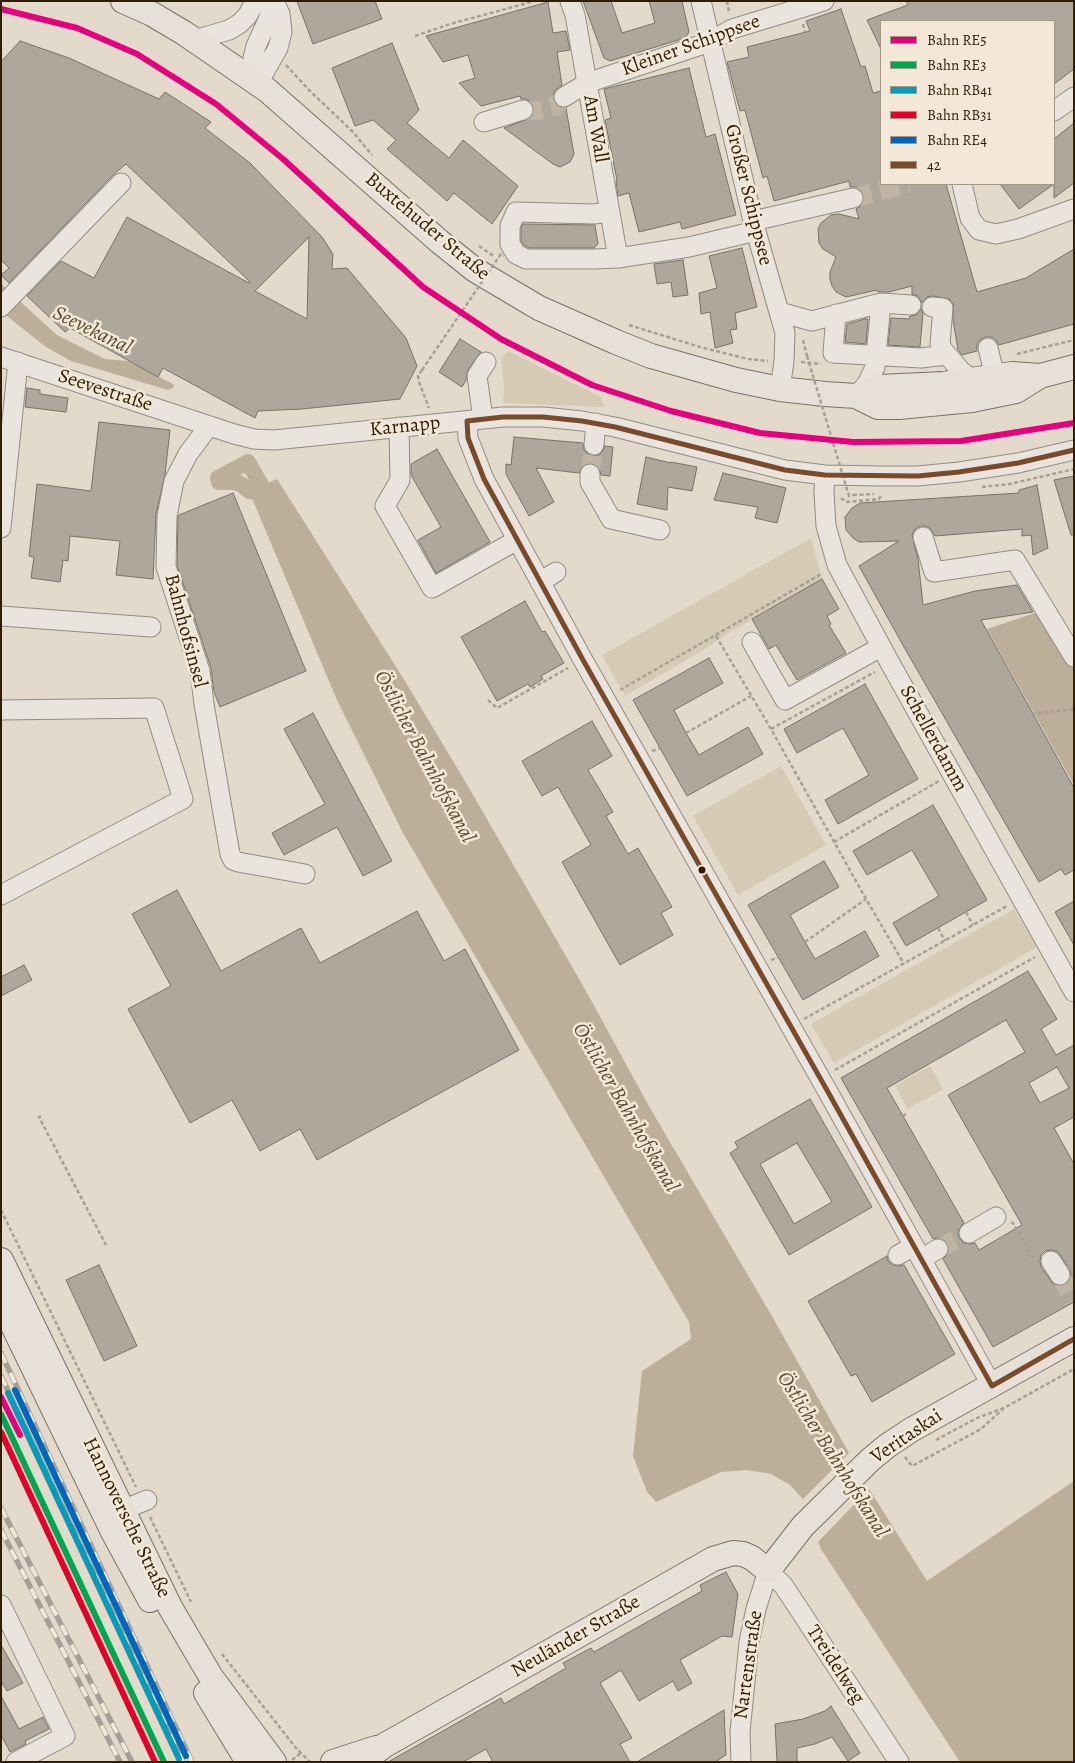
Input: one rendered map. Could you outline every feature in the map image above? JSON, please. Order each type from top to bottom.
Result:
[{"type":"main road","name":"Buxtehuder Straße","points":[[123,1],[152,14],[258,83],[446,248],[475,270],[518,297],[599,335],[644,353],[703,371],[780,389],[856,396],[878,407],[927,405],[972,400],[1016,391],[1040,376],[1074,367]]},
{"type":"main road","name":"Buxtehuder Straße","points":[[856,396],[879,387],[943,384],[1012,374],[1040,376]]},
{"type":"main road","name":"Hannoversche Straße","points":[[1,1260],[16,1332],[113,1532],[144,1589],[248,1762]]},
{"type":"main road","name":"Hannoversche Straße","points":[[6,1291],[123,1510],[170,1607],[201,1662],[274,1762]]},
{"type":"main road","name":"Veritaskai","points":[[768,1571],[802,1526],[887,1446],[911,1430],[1074,1340]]},
{"type":"main road","name":"Neuländer Straße","points":[[362,1762],[385,1745],[713,1559],[733,1553],[743,1554],[752,1558],[768,1571]]},
{"type":"main road","name":"Neuländer Straße","points":[[333,1762],[385,1745]]},
{"type":"street","points":[[194,40],[229,30],[239,24],[248,15],[255,1]]},
{"type":"street","points":[[258,83],[254,72],[254,58],[256,46],[268,20],[271,9],[270,1]]},
{"type":"street","points":[[258,83],[278,48],[282,32],[280,14],[274,1]]},
{"type":"street","name":"Am Wall","points":[[570,1],[575,15],[618,258]]},
{"type":"street","name":"Großer Schippsee","points":[[701,1],[754,226],[784,334],[784,362],[780,389]]},
{"type":"street","name":"Kleiner Schippsee","points":[[564,97],[587,83],[710,42],[732,29],[824,1]]},
{"type":"street","points":[[1055,110],[1074,97]]},
{"type":"street","points":[[484,122],[523,110]]},
{"type":"street","points":[[1,307],[121,183]]},
{"type":"street","points":[[962,185],[970,218],[979,230],[996,234],[1018,229],[1074,209]]},
{"type":"street","points":[[610,212],[594,214],[516,212],[510,226],[507,250],[526,259],[618,258],[689,247],[754,226],[853,198]]},
{"type":"street","points":[[778,312],[812,321],[882,303],[911,305]]},
{"type":"street","points":[[856,396],[871,378],[877,357],[882,303]]},
{"type":"street","points":[[932,307],[943,308],[940,344],[946,355],[985,379],[988,348]]},
{"type":"street","points":[[836,314],[833,353],[921,358],[946,355]]},
{"type":"street","points":[[1,528],[10,359]]},
{"type":"street","name":"Seevestraße","points":[[10,359],[209,426]]},
{"type":"street","points":[[486,362],[477,376],[475,420],[468,438],[484,479],[517,540],[548,577],[583,660],[820,1078],[865,1176],[992,1386]]},
{"type":"street","name":"Karnapp","points":[[209,426],[254,439],[274,440],[503,417],[542,417],[596,423],[785,470],[825,483],[959,472],[1018,463],[1074,450]]},
{"type":"street","points":[[594,445],[596,423]]},
{"type":"street","name":"Bahnhofsinsel","points":[[209,426],[188,454],[174,481],[167,516],[166,567],[200,671],[230,854],[233,860],[238,862],[305,874]]},
{"type":"street","points":[[399,427],[400,480],[385,506],[432,588],[517,540]]},
{"type":"street","points":[[590,474],[590,482],[611,519],[660,530]]},
{"type":"street","name":"Schellerdamm","points":[[825,483],[826,526],[837,565],[1074,992]]},
{"type":"street","points":[[923,537],[934,572],[1015,560],[1074,657]]},
{"type":"street","points":[[1,616],[151,628]]},
{"type":"street","points":[[752,642],[785,700],[881,647]]},
{"type":"street","points":[[1,710],[154,708],[183,799],[1,895]]},
{"type":"street","points":[[969,1232],[996,1218]]},
{"type":"street","points":[[911,1253],[938,1249]]},
{"type":"street","points":[[123,1510],[147,1500]]},
{"type":"street","name":"Nartenstraße","points":[[741,1762],[741,1724],[749,1642],[756,1609],[768,1571]]},
{"type":"street","name":"Treidelweg","points":[[768,1571],[782,1585],[795,1603],[899,1762]]},
{"type":"street","points":[[1,1605],[65,1736],[16,1762]]},
{"type":"path","points":[[415,36],[535,1]]},
{"type":"path","points":[[500,11],[501,15]]},
{"type":"path","points":[[426,399],[418,376],[501,254],[507,250]]},
{"type":"path","points":[[803,342],[849,496],[868,495]]},
{"type":"path","points":[[825,483],[846,502],[879,499],[882,494]]},
{"type":"path","points":[[606,698],[837,565]]},
{"type":"path","points":[[716,636],[904,964]]},
{"type":"path","points":[[488,700],[497,708],[535,685],[583,660]]},
{"type":"path","points":[[771,729],[890,663]]},
{"type":"path","points":[[686,732],[751,696]]},
{"type":"path","points":[[1031,714],[1074,709]]},
{"type":"path","points":[[834,842],[952,774]]},
{"type":"path","points":[[791,1027],[1021,897]]},
{"type":"path","points":[[805,942],[866,899]]},
{"type":"path","points":[[966,912],[973,925]]},
{"type":"path","points":[[938,928],[945,941]]},
{"type":"path","points":[[820,1078],[1050,949]]},
{"type":"path","points":[[41,1116],[39,1117],[86,1203],[106,1245]]},
{"type":"path","points":[[996,1218],[1013,1223],[1048,1266]]},
{"type":"path","points":[[936,1440],[977,1418],[1004,1408],[1074,1369]]},
{"type":"path","points":[[905,1457],[912,1466],[982,1429],[1004,1408]]},
{"type":"path","points":[[290,1762],[301,1753]]},
{"type":"shaded area","points":[[508,351],[601,397],[604,407],[503,403],[504,388],[501,358]]},
{"type":"shaded area","points":[[811,538],[822,579],[625,696],[602,655]]},
{"type":"shaded area","points":[[781,766],[826,845],[738,895],[693,816]]},
{"type":"shaded area","points":[[1014,909],[1037,947],[834,1063],[811,1024]]},
{"type":"shaded area","points":[[930,1066],[943,1089],[908,1109],[895,1086]]},
{"type":"water","points":[[1,284],[57,335],[105,359],[128,361],[173,384],[174,387],[168,390],[71,361],[46,347],[1,310]]},
{"type":"water","name":"Östlicher Bahnhofskanal","points":[[277,479],[405,681],[465,781],[871,1492],[927,1581],[1074,1481],[1074,1762],[960,1762],[821,1549],[802,1498],[790,1485],[771,1474],[747,1470],[721,1472],[656,1502],[647,1492],[633,1456],[642,1371],[691,1339],[689,1322],[403,833],[337,700],[249,491]]},
{"type":"water","points":[[1041,611],[1074,668],[1074,785],[987,629]]},
{"type":"pier","points":[[851,1451],[871,1487],[817,1543],[801,1501]]},
{"type":"building","points":[[297,1],[375,1],[382,19],[313,44]]},
{"type":"building","points":[[583,1],[611,1],[622,33],[655,23],[649,1],[682,1],[689,32],[685,38],[610,61],[604,58]]},
{"type":"building","points":[[906,1],[1074,1],[1074,69],[1055,83],[1055,20],[880,20],[880,47],[867,20],[908,5]]},
{"type":"building","points":[[548,2],[553,33],[566,31],[570,50],[557,52],[562,85],[554,91],[553,98],[558,107],[566,108],[574,154],[570,162],[560,167],[553,164],[504,128],[531,118],[534,107],[531,102],[521,99],[520,96],[481,106],[459,83],[475,78],[468,55],[443,62],[426,36]]},
{"type":"building","points":[[841,9],[861,67],[865,66],[873,93],[880,91],[880,185],[946,185],[977,292],[1026,278],[1074,249],[1074,324],[999,345],[992,337],[985,337],[977,344],[977,351],[962,355],[958,350],[953,320],[953,304],[949,299],[933,296],[927,297],[922,303],[918,296],[912,294],[912,286],[889,292],[878,292],[877,290],[846,297],[836,292],[832,286],[830,272],[836,257],[823,249],[819,243],[818,229],[821,223],[831,215],[839,214],[859,219],[856,209],[864,202],[864,195],[857,187],[850,187],[849,181],[774,201],[767,176],[763,178],[745,110],[740,111],[727,62],[749,57],[747,47],[810,31],[806,21]]},
{"type":"building","points":[[20,41],[69,58],[159,99],[165,92],[211,122],[205,128],[250,163],[322,237],[333,254],[332,269],[347,268],[406,338],[417,366],[400,399],[302,409],[258,411],[255,418],[163,368],[158,377],[70,328],[65,332],[27,296],[61,261],[94,278],[127,217],[250,282],[126,164],[113,175],[9,283],[1,275],[9,268],[1,260],[1,62]],"holes":[[[309,237],[307,319],[255,291]]]},
{"type":"building","points":[[392,43],[419,110],[407,123],[449,158],[463,140],[518,186],[492,224],[454,193],[447,201],[387,149],[396,140],[373,120],[355,126],[332,68]]},
{"type":"building","points":[[689,68],[706,137],[715,134],[736,215],[682,229],[680,222],[639,232],[629,193],[618,196],[617,180],[605,120],[611,118],[604,89]]},
{"type":"building","points":[[1074,123],[1074,183],[1054,198],[1055,138]]},
{"type":"building","points":[[1001,185],[1053,185],[1019,209]]},
{"type":"building","points":[[523,224],[595,225],[598,244],[594,248],[529,248],[521,241],[521,228]]},
{"type":"building","points":[[742,248],[757,307],[735,313],[737,329],[730,330],[733,343],[715,348],[710,312],[701,314],[699,293],[717,288],[709,256]]},
{"type":"building","points":[[683,260],[688,295],[673,297],[671,282],[657,284],[654,264]]},
{"type":"building","points":[[921,309],[923,313],[920,347],[888,345],[891,318],[909,319],[910,316],[916,315]]},
{"type":"building","points":[[868,319],[866,344],[845,342],[847,324]]},
{"type":"building","points":[[460,339],[481,352],[468,370],[462,387],[439,372]]},
{"type":"building","points":[[27,388],[40,390],[40,394],[68,398],[66,412],[25,407]]},
{"type":"building","points":[[99,422],[170,430],[165,475],[156,514],[153,579],[116,575],[120,541],[70,536],[68,561],[63,560],[60,582],[31,578],[34,557],[29,556],[37,484],[91,491]]},
{"type":"building","points":[[514,437],[583,443],[584,450],[592,456],[599,455],[605,446],[613,447],[610,476],[601,475],[599,468],[590,463],[584,465],[579,473],[536,468],[554,502],[529,516],[506,474],[506,464],[511,465]]},
{"type":"building","points":[[437,449],[490,542],[436,573],[418,540],[441,527],[411,475],[411,464]]},
{"type":"building","points":[[646,457],[697,467],[692,491],[668,487],[667,510],[637,504]]},
{"type":"building","points":[[723,473],[786,488],[777,523],[755,518],[758,507],[714,500]]},
{"type":"building","points":[[1074,476],[1074,535],[1071,535],[1054,480]]},
{"type":"building","points":[[1037,485],[1048,548],[1033,555],[1031,535],[1022,536],[1022,529],[935,536],[930,528],[920,526],[915,529],[912,535],[918,559],[923,605],[975,591],[1017,585],[1033,612],[981,620],[1074,788],[1074,870],[1065,875],[1061,869],[1039,882],[859,566],[899,541],[859,542],[846,530],[845,517],[852,508],[860,503],[1019,493],[1019,490]]},
{"type":"building","points":[[233,493],[306,671],[220,707],[214,692],[211,668],[177,565],[178,517]]},
{"type":"building","points":[[822,579],[839,609],[827,616],[831,624],[829,625],[846,653],[797,680],[776,645],[769,649],[752,619]]},
{"type":"building","points":[[525,601],[542,632],[545,631],[564,663],[541,676],[543,679],[530,687],[528,684],[497,701],[461,637]]},
{"type":"building","points":[[709,658],[723,683],[674,710],[686,733],[699,755],[748,727],[763,754],[687,796],[633,700]]},
{"type":"building","points":[[865,684],[918,779],[838,824],[825,800],[869,775],[843,728],[797,753],[784,729]]},
{"type":"building","points":[[313,713],[392,861],[363,876],[337,827],[284,855],[272,833],[325,804],[284,729]]},
{"type":"building","points":[[592,721],[612,756],[588,770],[613,812],[606,816],[628,854],[638,848],[672,907],[661,913],[673,935],[620,965],[562,862],[591,845],[558,787],[542,796],[522,761]]},
{"type":"building","points":[[933,805],[987,900],[906,946],[893,923],[939,896],[912,850],[867,875],[853,851]]},
{"type":"building","points":[[824,861],[839,887],[790,915],[805,942],[815,959],[865,931],[879,956],[803,1000],[748,905]]},
{"type":"building","points":[[177,890],[221,971],[301,928],[320,963],[417,911],[444,961],[465,949],[519,1050],[317,1160],[300,1129],[260,1151],[232,1100],[190,1123],[128,1009],[171,986],[132,914]]},
{"type":"building","points":[[1074,901],[1074,945],[1055,912]]},
{"type":"building","points":[[24,965],[32,980],[1,996],[1,977]]},
{"type":"building","points":[[1028,971],[1057,1019],[1041,1029],[1056,1055],[1074,1045],[1074,1117],[1054,1128],[1074,1164],[1074,1302],[993,1347],[943,1259],[948,1254],[948,1244],[943,1239],[933,1239],[841,1078]],"holes":[[[1006,1020],[1025,1052],[948,1095],[1022,1225],[979,1250],[975,1243],[964,1243],[959,1238],[959,1228],[964,1223],[887,1088]],[[1057,1067],[1069,1088],[1040,1103],[1029,1083]],[[1045,1251],[1057,1251],[1070,1269],[1070,1280],[1066,1285],[1054,1285],[1041,1267],[1041,1255]]]},
{"type":"building","points":[[810,1099],[872,1207],[789,1255],[730,1153],[738,1148],[735,1142]],"holes":[[[797,1143],[832,1202],[794,1224],[760,1164]]]},
{"type":"building","points":[[887,1256],[888,1261],[893,1265],[904,1265],[955,1354],[872,1402],[856,1374],[851,1376],[808,1301]]},
{"type":"building","points":[[99,1265],[137,1346],[104,1361],[66,1280]]},
{"type":"building","points":[[726,1572],[738,1594],[732,1637],[722,1636],[680,1660],[692,1683],[678,1691],[673,1681],[639,1701],[621,1670],[600,1683],[632,1738],[620,1744],[630,1762],[493,1762],[486,1749],[463,1762],[388,1762],[501,1698],[504,1704],[566,1668],[563,1663],[591,1648],[594,1652],[702,1591],[700,1585]]},
{"type":"building","points":[[1,1645],[23,1683],[7,1691],[1,1681]]},
{"type":"building","points":[[1,1696],[19,1729],[43,1717],[49,1729],[25,1741],[26,1744],[10,1752],[1,1735]]},
{"type":"building","points":[[831,1706],[860,1753],[848,1761],[832,1737],[815,1744],[797,1748],[797,1762],[777,1762],[775,1724],[803,1719],[825,1711]]},
{"type":"building","points":[[724,1710],[726,1755],[715,1762],[637,1762]]},
{"type":"waterway","name":"Seevekanal","points":[[266,494],[249,491],[236,482],[219,482],[218,478],[248,462],[261,485],[271,504]]},
{"type":"tunnel","points":[[523,110],[535,111],[556,106],[564,97]]},
{"type":"tunnel","points":[[853,198],[905,185]]},
{"type":"tunnel","points":[[590,474],[594,445]]},
{"type":"tunnel","points":[[938,1249],[969,1233]]},
{"type":"tunnel","points":[[1060,1275],[1074,1301]]},
{"type":"railway","points":[[1,1353],[192,1762]]},
{"type":"railway","points":[[1,1376],[183,1762]]},
{"type":"railway","points":[[1,1508],[132,1762]]},
{"type":"railway","points":[[1,1530],[120,1762]]},
{"type":"rail line","name":"RE5","points":[[1,9],[77,28],[137,54],[216,104],[283,159],[423,287],[501,339],[592,385],[671,411],[760,433],[853,442],[961,441],[1074,423]]},
{"type":"rail line","name":"RE4","points":[[15,1390],[186,1756]]},
{"type":"rail line","name":"RB41","points":[[8,1393],[179,1759]]},
{"type":"rail line","name":"RE5","points":[[1,1397],[20,1435]]},
{"type":"rail line","name":"RE3","points":[[1,1414],[164,1762]]},
{"type":"rail line","name":"RB31","points":[[1,1432],[155,1762]]},
{"type":"transit line","name":"42","points":[[467,421],[503,417],[543,417],[582,421],[615,427],[785,470],[825,475],[918,476],[959,472],[1018,463],[1074,450]]},
{"type":"transit line","name":"42","points":[[467,421],[468,438],[484,479],[583,660],[992,1386]]},
{"type":"transit line","name":"42","points":[[992,1386],[1074,1339]]}]
